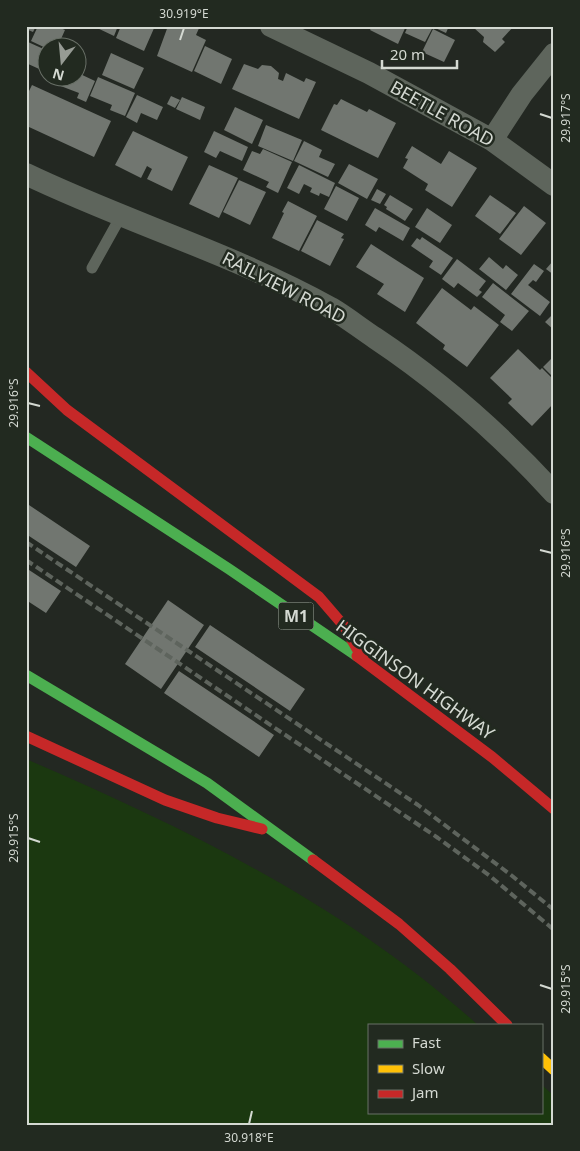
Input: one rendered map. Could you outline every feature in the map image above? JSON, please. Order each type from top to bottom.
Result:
[{"type":"highway","points":[[26,372],[67,410],[319,597],[336,613],[351,634],[364,661]]},
{"type":"highway","name":"HIGGINSON HIGHWAY","points":[[26,437],[364,661],[518,778],[554,809]]},
{"type":"highway","points":[[26,675],[207,782],[276,832],[399,924],[450,969],[506,1024]]},
{"type":"highway","points":[[26,736],[166,800],[217,818],[276,832]]},
{"type":"highway","points":[[542,1059],[554,1070]]},
{"type":"street","name":"BEETLE ROAD","points":[[271,26],[370,73],[492,140],[554,185]]},
{"type":"street","points":[[492,140],[522,94],[554,54]]},
{"type":"street","name":"RAILVIEW ROAD","points":[[26,174],[121,216],[213,252],[331,308],[400,355],[461,402],[492,428],[554,493]]},
{"type":"lane","points":[[92,268],[121,216]]},
{"type":"green space","points":[[26,759],[147,814],[263,873],[319,906],[373,942],[427,982],[477,1024],[368,1024],[368,1114],[542,1114],[542,1085],[554,1096],[554,1125],[26,1125]]},
{"type":"building","points":[[26,26],[36,26],[33,32],[26,29]]},
{"type":"building","points":[[38,26],[56,26],[65,30],[61,38],[38,38],[38,44],[31,41]]},
{"type":"building","points":[[93,26],[118,26],[114,36]]},
{"type":"building","points":[[121,26],[155,26],[144,51],[116,38]]},
{"type":"building","points":[[168,26],[200,26],[196,35],[206,40],[192,72],[157,56]]},
{"type":"building","points":[[372,26],[406,26],[398,44],[370,30]]},
{"type":"building","points":[[408,26],[449,26],[446,33],[433,27],[425,42],[405,33]]},
{"type":"building","points":[[475,26],[514,26],[502,39],[505,42],[495,52],[483,42],[484,37],[474,28]]},
{"type":"building","points":[[433,29],[455,40],[444,62],[422,52]]},
{"type":"building","points":[[28,42],[38,46],[38,68],[26,63]]},
{"type":"building","points":[[205,46],[232,59],[221,84],[194,71]]},
{"type":"building","points":[[111,53],[144,68],[134,89],[102,75]]},
{"type":"building","points":[[244,64],[258,69],[262,65],[271,66],[279,73],[278,79],[283,81],[286,73],[304,82],[306,78],[316,82],[299,119],[232,89]]},
{"type":"building","points":[[98,77],[135,93],[125,116],[110,110],[112,105],[90,96]]},
{"type":"building","points":[[88,78],[95,81],[86,102],[77,98],[79,93],[66,88],[88,88]]},
{"type":"building","points":[[32,85],[111,121],[94,157],[29,127],[26,133],[26,97]]},
{"type":"building","points":[[137,95],[163,107],[157,120],[141,113],[137,123],[126,117]]},
{"type":"building","points":[[171,96],[180,100],[175,108],[167,104]]},
{"type":"building","points":[[182,97],[205,107],[200,120],[176,109]]},
{"type":"building","points":[[341,99],[367,112],[369,109],[396,123],[378,158],[321,130],[334,104],[337,105]]},
{"type":"building","points":[[235,107],[263,120],[252,144],[224,130]]},
{"type":"building","points":[[266,125],[302,140],[293,161],[258,146]]},
{"type":"building","points":[[133,131],[188,157],[172,191],[147,179],[152,169],[147,166],[141,178],[115,165]]},
{"type":"building","points":[[214,131],[248,147],[242,161],[220,151],[216,158],[204,152]]},
{"type":"building","points":[[304,141],[322,150],[319,157],[335,164],[328,177],[294,161]]},
{"type":"building","points":[[412,146],[441,164],[449,151],[477,168],[452,207],[425,190],[428,184],[403,168],[408,159],[405,158]]},
{"type":"building","points":[[263,149],[292,162],[278,193],[266,187],[269,182],[243,170],[252,151],[260,154]]},
{"type":"building","points":[[349,164],[378,179],[367,199],[338,183]]},
{"type":"building","points":[[209,165],[238,178],[219,218],[189,204]]},
{"type":"building","points":[[299,165],[335,183],[329,197],[320,193],[319,196],[310,192],[312,188],[304,184],[299,194],[287,188]]},
{"type":"building","points":[[239,180],[266,192],[250,225],[223,212]]},
{"type":"building","points":[[336,186],[359,198],[347,221],[324,209]]},
{"type":"building","points":[[377,189],[386,194],[380,204],[371,200]]},
{"type":"building","points":[[390,195],[413,209],[405,221],[386,209],[387,207],[384,205]]},
{"type":"building","points":[[490,195],[516,213],[500,234],[475,216]]},
{"type":"building","points":[[288,201],[317,216],[299,251],[272,238]]},
{"type":"building","points":[[524,206],[546,223],[521,255],[499,239]]},
{"type":"building","points":[[375,208],[410,228],[403,241],[379,227],[376,232],[365,225]]},
{"type":"building","points":[[427,208],[452,225],[440,243],[415,227]]},
{"type":"building","points":[[317,220],[344,234],[341,238],[344,239],[330,266],[301,251]]},
{"type":"building","points":[[422,237],[453,258],[441,275],[429,267],[433,261],[411,246],[417,238],[420,240]]},
{"type":"building","points":[[371,244],[424,278],[405,312],[377,294],[384,284],[356,267]]},
{"type":"building","points":[[489,257],[503,269],[506,265],[518,275],[506,290],[479,269]]},
{"type":"building","points":[[457,259],[486,281],[479,290],[482,292],[477,297],[458,283],[454,288],[442,279]]},
{"type":"building","points":[[554,262],[554,275],[546,269]]},
{"type":"building","points":[[534,264],[544,271],[536,282],[533,280],[528,285],[550,302],[540,316],[511,294]]},
{"type":"building","points":[[493,283],[529,311],[512,331],[500,322],[505,315],[482,297]]},
{"type":"building","points":[[442,288],[471,310],[474,306],[499,325],[467,367],[443,349],[445,345],[416,323]]},
{"type":"building","points":[[554,313],[554,330],[545,322]]},
{"type":"building","points":[[518,349],[540,370],[542,368],[554,380],[554,403],[532,426],[508,403],[512,399],[490,378]]},
{"type":"building","points":[[554,356],[554,378],[543,367]]},
{"type":"building","points":[[26,503],[90,546],[76,567],[26,534]]},
{"type":"building","points":[[26,568],[61,591],[46,613],[26,600]]},
{"type":"building","points":[[168,600],[204,625],[161,689],[125,664]]},
{"type":"building","points":[[210,625],[305,689],[290,711],[195,647]]},
{"type":"building","points":[[179,671],[274,735],[259,757],[164,693]]},
{"type":"railway","points":[[26,542],[418,805],[554,910]]},
{"type":"railway","points":[[26,560],[438,838],[490,876],[554,930]]},
{"type":"traffic: fast","points":[[26,437],[229,569],[357,656]]},
{"type":"traffic: fast","points":[[26,675],[207,783],[313,860]]},
{"type":"traffic: slow","points":[[542,1059],[554,1070]]},
{"type":"traffic: jam","points":[[26,372],[67,410],[319,597],[344,626],[363,659]]},
{"type":"traffic: jam","points":[[357,656],[492,757],[554,809]]},
{"type":"traffic: jam","points":[[26,736],[165,800],[217,818],[262,829]]},
{"type":"traffic: jam","points":[[313,860],[399,924],[450,969],[506,1024]]}]
